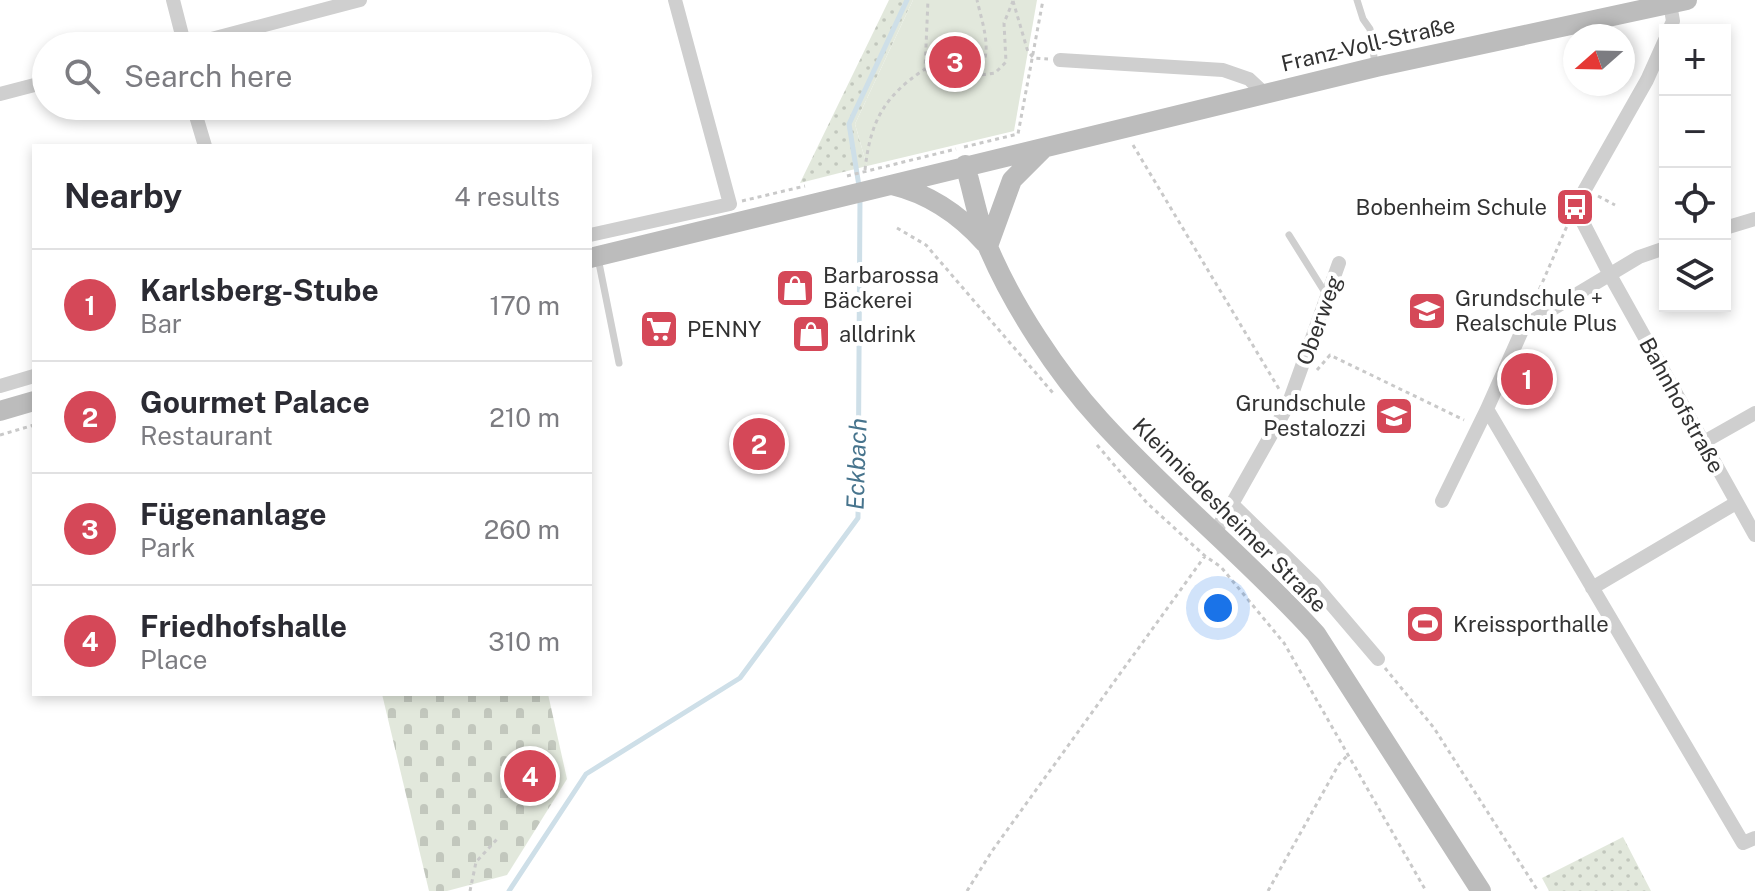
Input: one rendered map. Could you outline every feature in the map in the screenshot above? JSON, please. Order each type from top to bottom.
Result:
[{"type":"main road","name":"Franz-Voll-Straße","points":[[594,257],[839,187],[965,165],[1376,67],[1678,2]]},
{"type":"main road","points":[[874,181],[915,191],[945,207],[964,220],[988,246],[1012,180],[1047,145]]},
{"type":"main road","name":"Kleinniedesheimer Straße","points":[[965,165],[988,246],[1019,307],[1057,366],[1098,418],[1283,597],[1316,634],[1481,891]]},
{"type":"main road","points":[[0,411],[32,402]]},
{"type":"street","points":[[173,0],[181,32]]},
{"type":"street","points":[[238,32],[360,0]]},
{"type":"street","points":[[592,235],[730,204],[675,0]]},
{"type":"street","points":[[1672,24],[1678,2]]},
{"type":"street","points":[[1575,207],[1637,100],[1659,53]]},
{"type":"street","name":"Franz-Voll-Straße","points":[[1060,60],[1223,70],[1249,79],[1264,93]]},
{"type":"street","points":[[0,94],[32,86]]},
{"type":"street","points":[[197,120],[204,144]]},
{"type":"street","name":"Bahnhofstraße","points":[[1575,207],[1755,535]]},
{"type":"street","points":[[1731,226],[1755,219]]},
{"type":"street","points":[[1442,501],[1524,326],[1639,257],[1659,250]]},
{"type":"street","name":"Oberweg","points":[[1215,532],[1288,405],[1339,263]]},
{"type":"street","points":[[0,386],[32,377]]},
{"type":"street","points":[[1487,409],[1743,843],[1755,838]]},
{"type":"street","points":[[1702,443],[1755,413]]},
{"type":"street","points":[[1592,588],[1736,503]]},
{"type":"street","points":[[1232,504],[1314,584],[1378,659]]},
{"type":"lane","points":[[1357,0],[1370,29],[1376,67]]},
{"type":"lane","points":[[1289,235],[1328,296]]},
{"type":"lane","points":[[594,257],[619,363]]},
{"type":"path","points":[[874,181],[868,144],[879,113],[896,92],[925,69],[928,0]]},
{"type":"path","points":[[970,76],[980,68],[987,55],[977,0]]},
{"type":"path","points":[[925,69],[940,78],[987,75],[1003,68],[1006,62],[1004,23],[1013,0]]},
{"type":"path","points":[[1013,0],[1028,52],[1034,58]]},
{"type":"path","points":[[839,187],[874,181],[1018,134],[1043,0]]},
{"type":"path","points":[[1131,142],[1288,405]]},
{"type":"path","points":[[730,204],[807,186]]},
{"type":"path","points":[[1585,189],[1615,205]]},
{"type":"path","points":[[1524,326],[1575,207]]},
{"type":"path","points":[[897,228],[926,245],[1056,397]]},
{"type":"path","points":[[1313,375],[1330,355],[1479,426]]},
{"type":"path","points":[[0,435],[32,426]]},
{"type":"path","points":[[1097,444],[1147,503],[1221,567],[1284,643],[1426,891]]},
{"type":"path","points":[[967,891],[992,851],[1205,556]]},
{"type":"path","points":[[1378,659],[1434,728],[1538,891]]},
{"type":"path","points":[[1268,891],[1339,764],[1349,754]]},
{"type":"path","points":[[470,891],[476,862],[499,837]]},
{"type":"green space","points":[[889,0],[913,0],[855,124],[867,166],[800,183]]},
{"type":"green space","points":[[913,0],[1037,0],[1014,131],[867,166],[855,124]]},
{"type":"green space","points":[[382,696],[548,696],[567,779],[507,875],[447,891],[429,891]]},
{"type":"green space","points":[[1623,837],[1651,891],[1549,891],[1542,878]]},
{"type":"waterway","name":"Eckbach","points":[[859,186],[849,124],[907,0]]},
{"type":"waterway","name":"Eckbach","points":[[509,891],[586,774],[740,678],[858,518],[860,196]]},
{"type":"place","name":"Fügenanlage","points":[[955,62]]},
{"type":"place","name":"Bobenheim Schule","points":[[1575,207]]},
{"type":"place","name":"Barbarossa Bäckerei","points":[[795,288]]},
{"type":"place","name":"Grundschule + Realschule Plus","points":[[1427,311]]},
{"type":"place","name":"PENNY","points":[[659,329]]},
{"type":"place","name":"alldrink","points":[[811,334]]},
{"type":"place","name":"Karlsberg-Stube","points":[[1527,379]]},
{"type":"place","name":"Grundschule Pestalozzi","points":[[1394,416]]},
{"type":"place","name":"Gourmet Palace","points":[[759,444]]},
{"type":"place","name":"Kreissporthalle","points":[[1425,624]]},
{"type":"place","name":"Friedhofshalle","points":[[530,776]]}]
